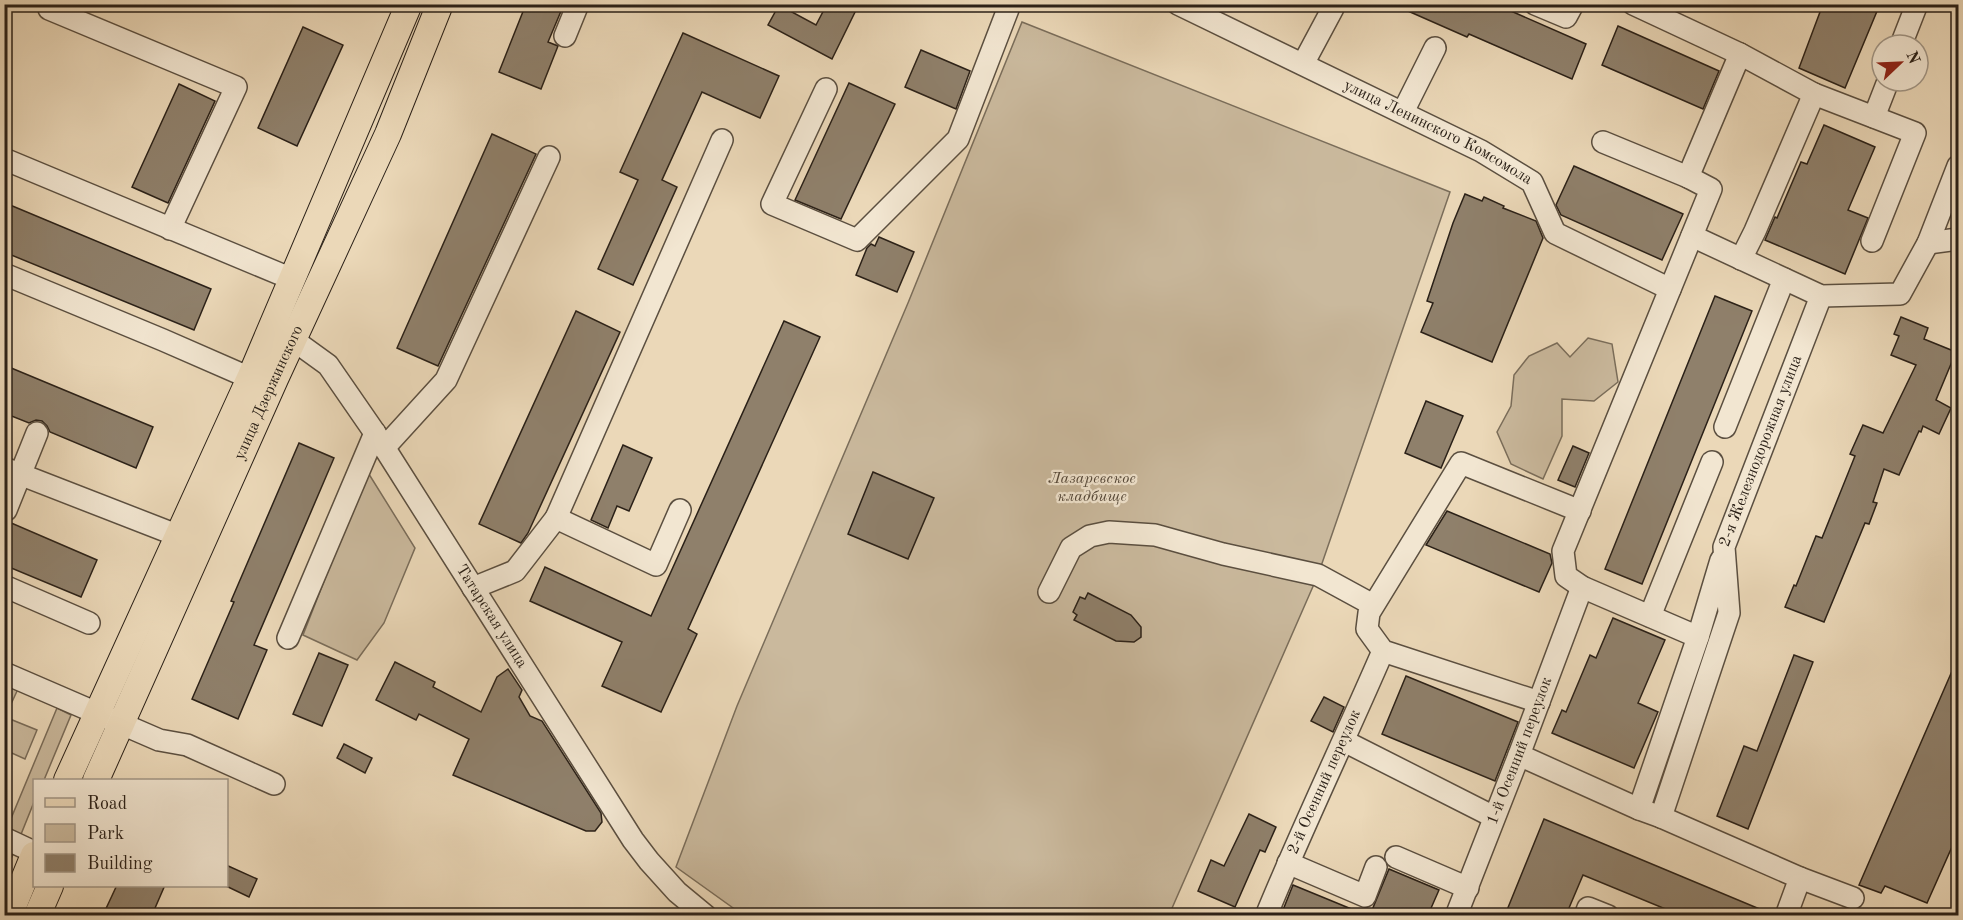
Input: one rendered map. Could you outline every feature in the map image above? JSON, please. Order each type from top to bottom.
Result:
[{"type":"main road","name":"улица Дзержинского","points":[[67,779],[250,378],[409,4]]},
{"type":"main road","name":"улица Дзержинского","points":[[96,779],[388,134],[440,4]]},
{"type":"main road","points":[[9,915],[33,855]]},
{"type":"main road","points":[[37,915],[49,887]]},
{"type":"street","points":[[565,36],[578,4]]},
{"type":"street","points":[[826,89],[772,204],[857,240],[958,139],[1010,4]]},
{"type":"street","name":"улица Ленинского Комсомола","points":[[1178,4],[1481,151],[1532,182],[1555,233],[1670,289]]},
{"type":"street","points":[[1535,4],[1566,17],[1574,4]]},
{"type":"street","points":[[1633,4],[1740,54],[1814,94],[1915,133],[1872,241]]},
{"type":"street","points":[[1906,33],[1917,4]]},
{"type":"street","points":[[1303,64],[1333,8]]},
{"type":"street","points":[[49,9],[236,87],[170,229]]},
{"type":"street","points":[[1403,112],[1435,48]]},
{"type":"street","points":[[1688,177],[1740,54]]},
{"type":"street","points":[[1874,117],[1883,93]]},
{"type":"street","points":[[1742,259],[1814,94]]},
{"type":"street","points":[[473,588],[515,571],[556,518],[722,140]]},
{"type":"street","points":[[1603,142],[1688,177],[1711,189],[1563,551],[1566,576],[1582,586],[1698,637]]},
{"type":"street","points":[[288,638],[380,440],[446,380],[549,157]]},
{"type":"street","points":[[6,166],[292,279]]},
{"type":"street","points":[[1692,236],[1821,296],[1900,294],[1928,243],[1959,166]]},
{"type":"street","points":[[1928,243],[1959,239]]},
{"type":"street","points":[[4,274],[250,378]]},
{"type":"street","points":[[1725,427],[1784,279]]},
{"type":"street","name":"2-я Железнодорожная улица","points":[[1661,817],[1729,613],[1724,547],[1821,296]]},
{"type":"street","name":"Татарская улица","points":[[272,326],[328,365],[380,440],[633,840],[677,892],[706,915]]},
{"type":"street","points":[[6,510],[13,471],[37,433]]},
{"type":"street","points":[[1650,616],[1712,462]]},
{"type":"street","points":[[1539,702],[1383,651],[1367,629],[1369,613],[1461,463],[1580,511]]},
{"type":"street","points":[[13,471],[179,536]]},
{"type":"street","points":[[556,518],[656,565],[680,510]]},
{"type":"street","points":[[1049,592],[1071,548],[1090,536],[1109,532],[1155,535],[1318,576],[1373,605]]},
{"type":"street","points":[[1639,809],[1698,637],[1724,547]]},
{"type":"street","points":[[4,586],[89,623]]},
{"type":"street","name":"1-й Осенний переулок","points":[[1456,915],[1520,755],[1582,586]]},
{"type":"street","name":"2-й Осенний переулок","points":[[1266,915],[1383,651]]},
{"type":"street","points":[[4,673],[159,740],[187,744],[274,783]]},
{"type":"street","points":[[1344,741],[1494,817]]},
{"type":"street","points":[[1520,755],[1639,809],[1800,878],[1853,898]]},
{"type":"street","points":[[4,838],[33,852]]},
{"type":"street","points":[[1396,857],[1467,888]]},
{"type":"street","points":[[1288,863],[1365,896],[1376,867]]},
{"type":"street","points":[[1786,915],[1800,878]]},
{"type":"street","points":[[1585,915],[1588,908],[1608,915]]},
{"type":"green space","name":"Лазаревское кладбище","points":[[1022,22],[1450,192],[1318,575],[1169,915],[743,915],[676,867],[737,706],[908,303]]},
{"type":"green space","points":[[1588,338],[1612,344],[1618,382],[1594,401],[1562,399],[1562,436],[1543,479],[1511,464],[1497,432],[1511,406],[1514,375],[1529,356],[1557,343],[1570,357]]},
{"type":"green space","points":[[367,471],[415,548],[384,623],[357,660],[303,635]]},
{"type":"green space","points":[[4,683],[18,689],[5,717],[37,730],[25,759],[5,750]]},
{"type":"green space","points":[[57,708],[71,715],[44,779],[33,779],[33,804],[5,874],[5,833]]},
{"type":"building","points":[[526,4],[564,4],[548,42],[558,46],[541,89],[499,72]]},
{"type":"building","points":[[827,4],[859,4],[832,59],[768,25],[779,5],[816,25]]},
{"type":"building","points":[[1392,4],[1495,4],[1586,44],[1572,79],[1469,34],[1467,37]]},
{"type":"building","points":[[1823,4],[1880,4],[1845,88],[1799,68]]},
{"type":"building","points":[[1618,26],[1719,71],[1703,109],[1602,65]]},
{"type":"building","points":[[303,27],[343,45],[297,146],[258,128]]},
{"type":"building","points":[[683,33],[779,76],[760,118],[702,92],[662,180],[677,187],[633,285],[598,269],[638,180],[620,172]]},
{"type":"building","points":[[921,50],[970,71],[956,109],[905,87]]},
{"type":"building","points":[[849,83],[895,104],[841,219],[795,200]]},
{"type":"building","points":[[179,84],[215,101],[168,203],[132,187]]},
{"type":"building","points":[[1824,125],[1875,147],[1848,210],[1868,218],[1845,274],[1765,240],[1801,162],[1807,164]]},
{"type":"building","points":[[492,134],[536,154],[438,366],[397,348]]},
{"type":"building","points":[[1574,166],[1683,214],[1662,260],[1561,215],[1556,205]]},
{"type":"building","points":[[1465,194],[1482,201],[1484,197],[1504,206],[1503,208],[1536,221],[1543,238],[1492,362],[1421,332],[1433,303],[1427,301]]},
{"type":"building","points":[[10,205],[211,289],[194,330],[4,252],[4,219]]},
{"type":"building","points":[[879,237],[914,252],[897,292],[856,275],[867,248],[871,244],[875,246]]},
{"type":"building","points":[[1715,296],[1752,311],[1642,584],[1605,569]]},
{"type":"building","points":[[576,311],[620,332],[528,533],[521,543],[479,524]]},
{"type":"building","points":[[1901,317],[1928,328],[1924,339],[1956,352],[1936,400],[1951,408],[1939,434],[1923,426],[1921,432],[1919,431],[1899,475],[1884,469],[1873,502],[1877,503],[1869,524],[1865,523],[1824,622],[1785,607],[1816,536],[1822,538],[1855,456],[1850,454],[1863,425],[1883,433],[1916,365],[1891,355],[1899,336],[1894,334]]},
{"type":"building","points":[[784,321],[820,337],[688,629],[697,634],[661,712],[602,686],[622,642],[530,601],[545,567],[651,616]]},
{"type":"building","points":[[4,365],[153,427],[136,468],[50,432],[42,421],[36,420],[29,423],[4,413]]},
{"type":"building","points":[[1426,401],[1463,416],[1441,468],[1405,453]]},
{"type":"building","points":[[299,443],[334,458],[254,645],[267,650],[238,719],[192,699],[234,602],[231,601]]},
{"type":"building","points":[[623,445],[652,458],[629,511],[617,506],[608,528],[591,520]]},
{"type":"building","points":[[1573,446],[1589,453],[1575,487],[1558,480]]},
{"type":"building","points":[[873,472],[934,498],[908,559],[848,534]]},
{"type":"building","points":[[1447,511],[1550,554],[1552,563],[1539,592],[1426,545]]},
{"type":"building","points":[[4,522],[9,522],[97,560],[81,597],[4,565]]},
{"type":"building","points":[[1088,593],[1131,615],[1141,627],[1141,637],[1134,642],[1116,641],[1074,620],[1077,615],[1073,612],[1080,597],[1085,599]]},
{"type":"building","points":[[1613,618],[1665,640],[1638,703],[1658,712],[1634,768],[1552,733],[1562,710],[1566,712],[1590,655],[1596,658]]},
{"type":"building","points":[[319,653],[348,665],[322,726],[293,714]]},
{"type":"building","points":[[1794,655],[1813,662],[1748,829],[1717,816],[1744,746],[1757,751]]},
{"type":"building","points":[[1959,655],[1959,831],[1927,903],[1885,886],[1881,893],[1859,885]]},
{"type":"building","points":[[395,662],[435,682],[433,687],[481,712],[497,677],[508,669],[522,690],[519,697],[530,716],[542,721],[601,813],[602,822],[595,831],[586,831],[453,775],[469,739],[419,714],[416,720],[376,700]]},
{"type":"building","points":[[1406,676],[1518,722],[1495,781],[1382,734]]},
{"type":"building","points":[[1324,697],[1344,707],[1333,732],[1311,721]]},
{"type":"building","points":[[344,744],[372,758],[365,773],[337,758]]},
{"type":"building","points":[[1249,814],[1276,827],[1265,852],[1260,850],[1235,907],[1198,891],[1211,860],[1224,866]]},
{"type":"building","points":[[1544,819],[1774,915],[1680,915],[1583,875],[1566,915],[1505,915]]},
{"type":"building","points":[[228,866],[257,879],[249,897],[228,887]]},
{"type":"building","points":[[1389,869],[1439,890],[1428,915],[1370,915]]},
{"type":"building","points":[[1293,885],[1366,915],[1281,915]]},
{"type":"building","points":[[116,887],[164,887],[152,915],[103,915]]}]
